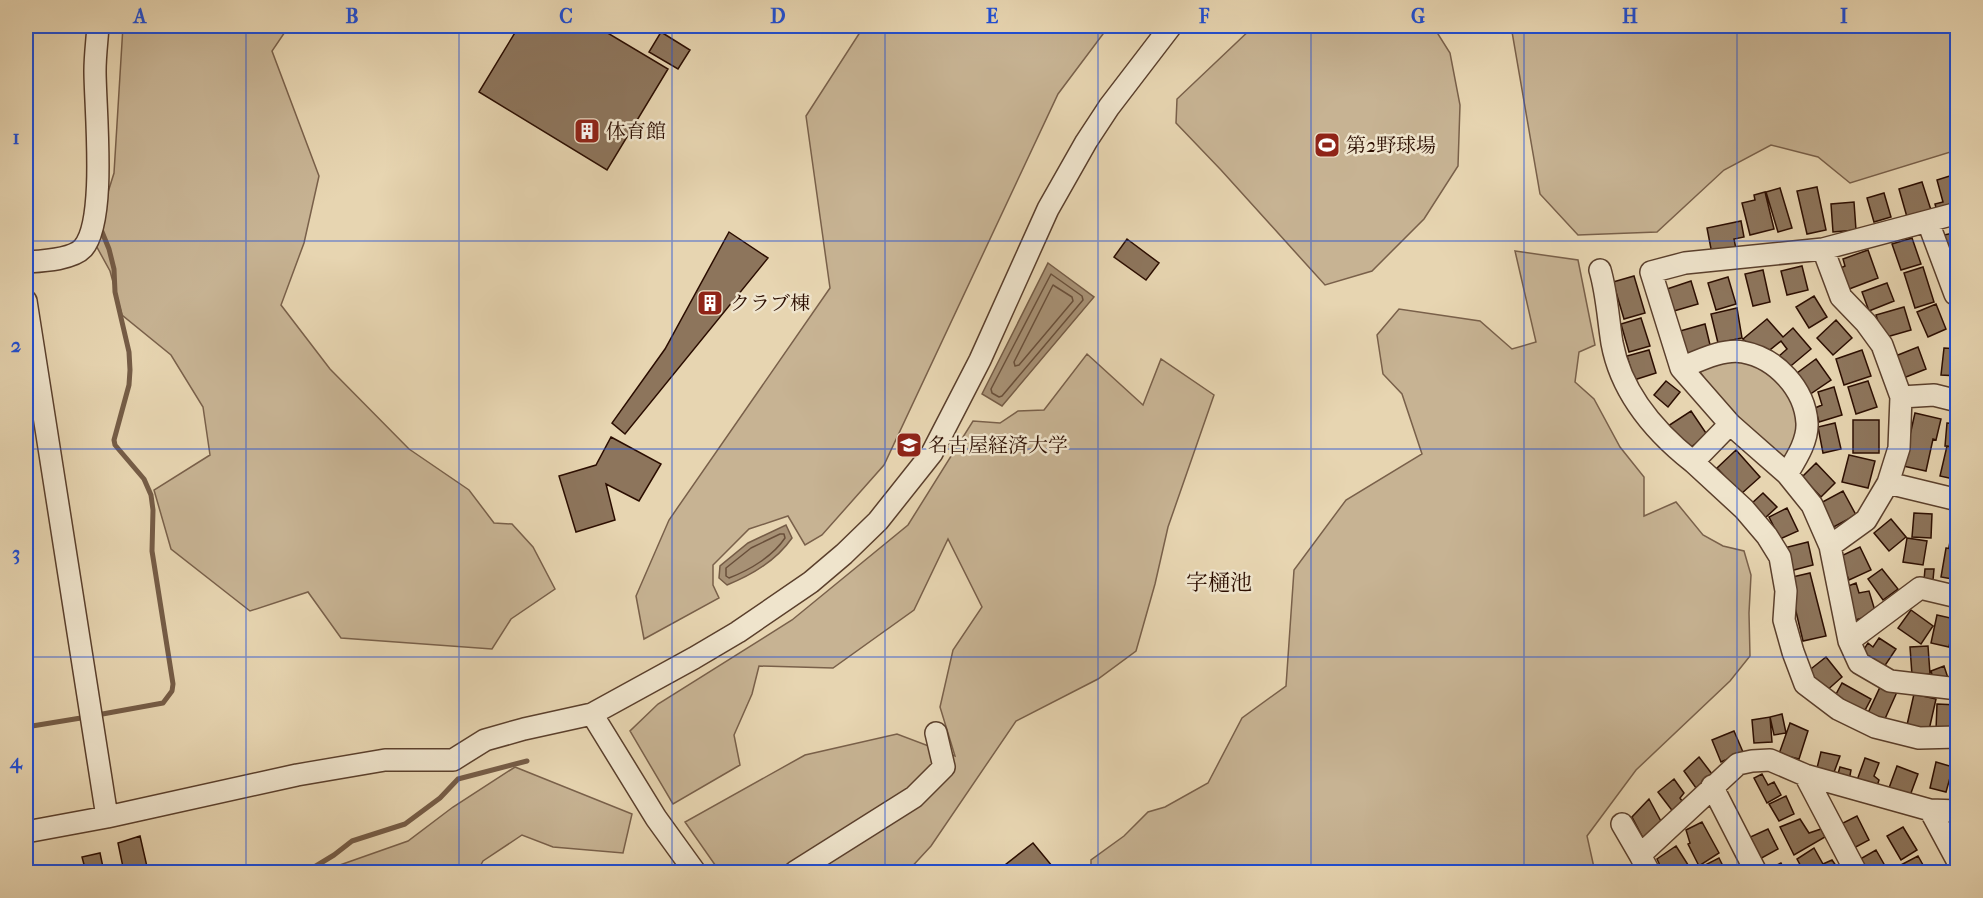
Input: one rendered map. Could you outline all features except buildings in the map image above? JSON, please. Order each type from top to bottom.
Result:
[{"type":"street","points":[[26,262],[72,255],[82,249],[91,232],[97,184],[95,70],[98,26]]},
{"type":"street","points":[[26,832],[107,817],[297,775],[384,760],[453,760],[485,740],[592,714],[694,658],[777,606],[811,582],[878,521],[932,453],[980,360],[1048,209],[1109,107],[1172,26]]},
{"type":"street","points":[[1958,213],[1823,249],[1685,263],[1651,272],[1681,368],[1730,424],[1787,474],[1812,505],[1830,546],[1849,641],[1859,663],[1890,681],[1958,689]]},
{"type":"street","points":[[1928,222],[1954,294],[1958,295]]},
{"type":"street","points":[[1823,249],[1841,297],[1866,323],[1882,345],[1901,397],[1899,448],[1888,483],[1866,520],[1830,546]]},
{"type":"street","points":[[1600,270],[1606,293],[1612,344],[1628,390],[1674,447],[1744,509],[1767,536],[1780,557],[1786,591],[1784,620],[1805,684],[1838,709],[1875,728],[1920,738],[1958,737]]},
{"type":"street","points":[[26,301],[107,817]]},
{"type":"street","points":[[1681,368],[1712,355],[1742,352],[1765,360],[1785,373],[1800,397],[1807,423],[1800,453],[1787,474]]},
{"type":"street","points":[[1901,397],[1934,395],[1958,401]]},
{"type":"street","points":[[1693,462],[1730,424]]},
{"type":"street","points":[[1888,483],[1958,500]]},
{"type":"street","points":[[1849,641],[1920,588],[1958,597]]},
{"type":"street","points":[[592,714],[656,818],[695,873]]},
{"type":"street","points":[[795,873],[914,797],[944,766],[936,733]]},
{"type":"street","points":[[1622,824],[1644,864],[1712,786],[1738,764],[1770,760],[1805,775],[1930,810],[1958,812]]},
{"type":"street","points":[[1805,775],[1856,873]]},
{"type":"street","points":[[1712,786],[1756,873]]},
{"type":"street","points":[[1930,810],[1958,862]]},
{"type":"shaded area","points":[[123,26],[289,26],[272,51],[319,176],[304,243],[281,305],[330,369],[409,449],[469,490],[494,523],[512,524],[533,547],[555,589],[511,619],[492,649],[341,638],[308,592],[250,611],[171,549],[154,490],[210,455],[203,407],[171,355],[122,315],[110,271],[93,240],[114,173]]},
{"type":"shaded area","points":[[864,26],[1109,26],[1058,94],[884,465],[822,535],[805,545],[788,516],[749,529],[713,565],[713,585],[719,598],[644,639],[636,596],[669,520],[830,288],[806,116]]},
{"type":"shaded area","name":"第2野球場","points":[[1254,26],[1433,26],[1450,53],[1460,105],[1458,166],[1424,219],[1372,271],[1325,285],[1176,123],[1177,99]]},
{"type":"shaded area","points":[[1511,26],[1957,26],[1957,150],[1850,183],[1818,157],[1771,145],[1724,170],[1657,232],[1578,235],[1540,194]]},
{"type":"shaded area","points":[[1515,251],[1578,260],[1595,345],[1579,352],[1575,382],[1594,399],[1620,447],[1644,477],[1644,516],[1676,502],[1703,535],[1723,546],[1744,551],[1751,575],[1750,656],[1730,681],[1636,770],[1587,836],[1595,872],[1091,872],[1091,860],[1124,836],[1148,812],[1165,807],[1208,783],[1242,718],[1286,686],[1294,570],[1346,500],[1422,454],[1402,394],[1383,374],[1377,335],[1399,309],[1480,321],[1512,349],[1536,342]]},
{"type":"shaded area","points":[[1087,354],[1143,405],[1161,359],[1214,395],[1168,527],[1136,651],[1098,679],[1016,721],[931,846],[907,872],[720,872],[685,822],[805,755],[897,734],[955,756],[940,707],[953,650],[982,607],[948,539],[914,610],[833,668],[759,666],[752,694],[734,735],[740,765],[673,804],[630,731],[658,704],[792,620],[908,525],[973,421],[1000,423],[1018,411],[1044,410]]},
{"type":"shaded area","points":[[1744,359],[1762,365],[1792,397],[1799,422],[1794,448],[1784,463],[1718,399],[1697,367]]},
{"type":"shaded area","points":[[515,767],[632,814],[623,853],[553,847],[522,835],[483,861],[477,872],[320,872],[408,841],[453,807]]},
{"type":"water","points":[[1048,263],[1094,297],[1002,406],[982,394]]},
{"type":"water","points":[[786,525],[792,538],[779,554],[754,572],[727,585],[719,578],[720,566],[748,543]]},
{"type":"waterway","points":[[97,715],[163,703],[172,691],[173,684],[152,551],[151,495],[144,479],[115,445],[114,440],[129,385],[129,352],[115,292],[114,269],[100,227]]},
{"type":"waterway","points":[[26,727],[87,717]]},
{"type":"waterway","points":[[306,872],[352,841],[405,824],[440,798],[458,779],[527,761]]},
{"type":"place","name":"体育館","points":[[587,131]]},
{"type":"place","name":"第2野球場","points":[[1327,145]]},
{"type":"place","name":"クラブ棟","points":[[710,303]]},
{"type":"place","name":"名古屋経済大学","points":[[909,445]]},
{"type":"district","name":"字樋池","points":[[1219,582]]}]
